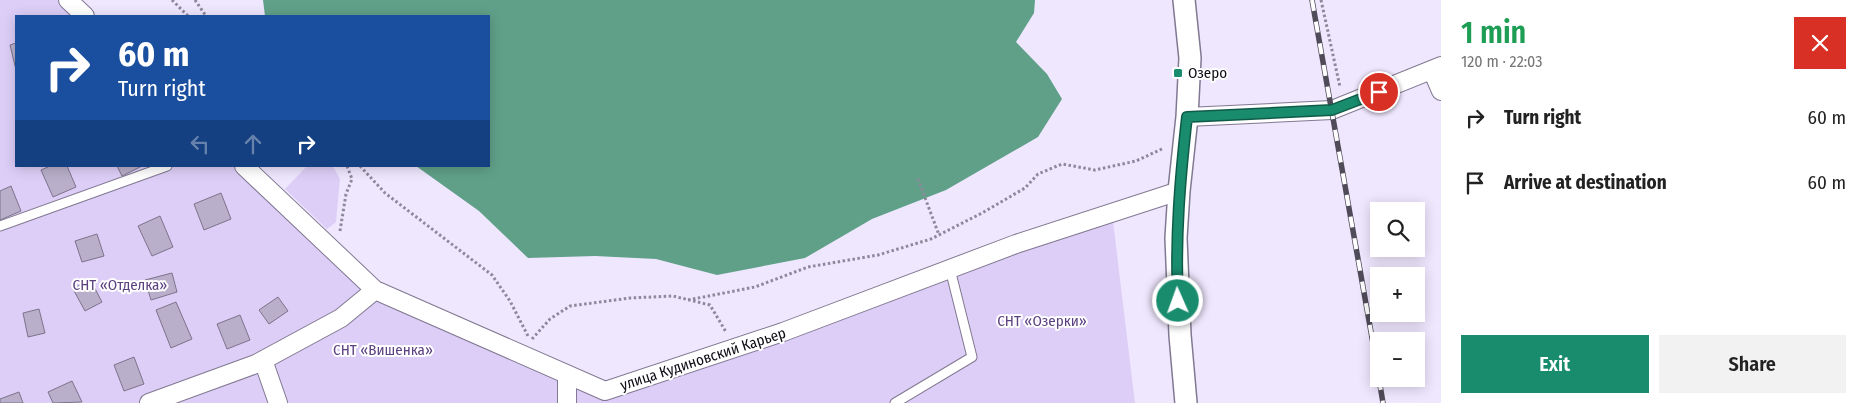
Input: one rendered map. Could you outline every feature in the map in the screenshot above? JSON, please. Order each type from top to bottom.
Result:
[{"type":"street","points":[[68,0],[84,15]]},
{"type":"street","points":[[1184,0],[1190,58],[1187,117],[1176,238],[1177,285],[1186,403]]},
{"type":"street","points":[[1187,117],[1332,110],[1437,68],[1441,92]]},
{"type":"street","name":"улица Кудиновский Карьер","points":[[245,167],[374,290],[605,391],[783,332],[1016,244],[1179,191]]},
{"type":"street","points":[[149,403],[263,360],[341,318],[374,290]]},
{"type":"street","points":[[263,360],[278,403]]},
{"type":"street","points":[[566,374],[567,403]]},
{"type":"lane","points":[[0,226],[163,167]]},
{"type":"lane","points":[[895,403],[972,357],[950,269]]},
{"type":"path","points":[[172,0],[187,15]]},
{"type":"path","points":[[195,0],[205,15]]},
{"type":"path","points":[[1321,0],[1344,106]]},
{"type":"path","points":[[688,300],[754,287],[808,267],[878,255],[931,239],[1025,188],[1038,174],[1062,164],[1095,170],[1136,161],[1185,138]]},
{"type":"path","points":[[339,257],[341,219],[346,194],[352,178],[347,167]]},
{"type":"path","points":[[361,167],[385,193],[492,275],[510,301],[530,341],[550,319],[570,306],[630,298],[673,296],[710,305],[736,348]]},
{"type":"path","points":[[918,179],[939,235]]},
{"type":"green space","points":[[0,0],[68,0],[84,15],[15,15],[15,167],[245,167],[375,290],[605,391],[1112,213],[1135,403],[0,403]]},
{"type":"green space","points":[[306,167],[334,167],[340,179],[336,222],[327,229],[285,189]]},
{"type":"shaded area","points":[[263,0],[1035,0],[1034,13],[1016,42],[1047,74],[1062,99],[1038,137],[946,190],[872,219],[805,258],[717,275],[656,259],[595,256],[528,258],[479,211],[417,167],[490,167],[490,15],[265,15]]},
{"type":"building","points":[[15,43],[15,66],[10,45]]},
{"type":"building","points":[[48,167],[67,167],[76,187],[53,197],[41,170]]},
{"type":"building","points":[[118,167],[140,167],[122,176]]},
{"type":"building","points":[[11,186],[21,211],[0,220],[0,191]]},
{"type":"building","points":[[221,193],[231,219],[204,230],[194,204]]},
{"type":"building","points":[[160,216],[173,247],[152,256],[138,226]]},
{"type":"building","points":[[97,234],[104,256],[82,262],[75,241]]},
{"type":"building","points":[[172,273],[177,292],[151,300],[145,280]]},
{"type":"building","points":[[90,279],[102,302],[85,311],[73,289]]},
{"type":"building","points":[[278,297],[288,311],[269,324],[259,310]]},
{"type":"building","points":[[176,302],[192,339],[171,348],[156,310]]},
{"type":"building","points":[[39,309],[45,333],[28,337],[23,313]]},
{"type":"building","points":[[240,315],[250,340],[227,349],[217,324]]},
{"type":"building","points":[[134,357],[144,384],[124,391],[114,365]]},
{"type":"building","points":[[72,381],[82,402],[53,403],[48,392]]},
{"type":"building","points":[[19,392],[23,403],[0,403],[0,399]]},
{"type":"railway","points":[[1312,0],[1371,332]]},
{"type":"railway","points":[[1380,387],[1383,403]]},
{"type":"place","name":"Озеро","points":[[1178,73]]},
{"type":"route","points":[[1178,301],[1176,238],[1187,117],[1332,110],[1379,92]]},
{"type":"park label","name":"СНТ «Отделка»","points":[[120,285]]},
{"type":"park label","name":"СНТ «Озерки»","points":[[1042,321]]},
{"type":"park label","name":"СНТ «Вишенка»","points":[[383,350]]}]
